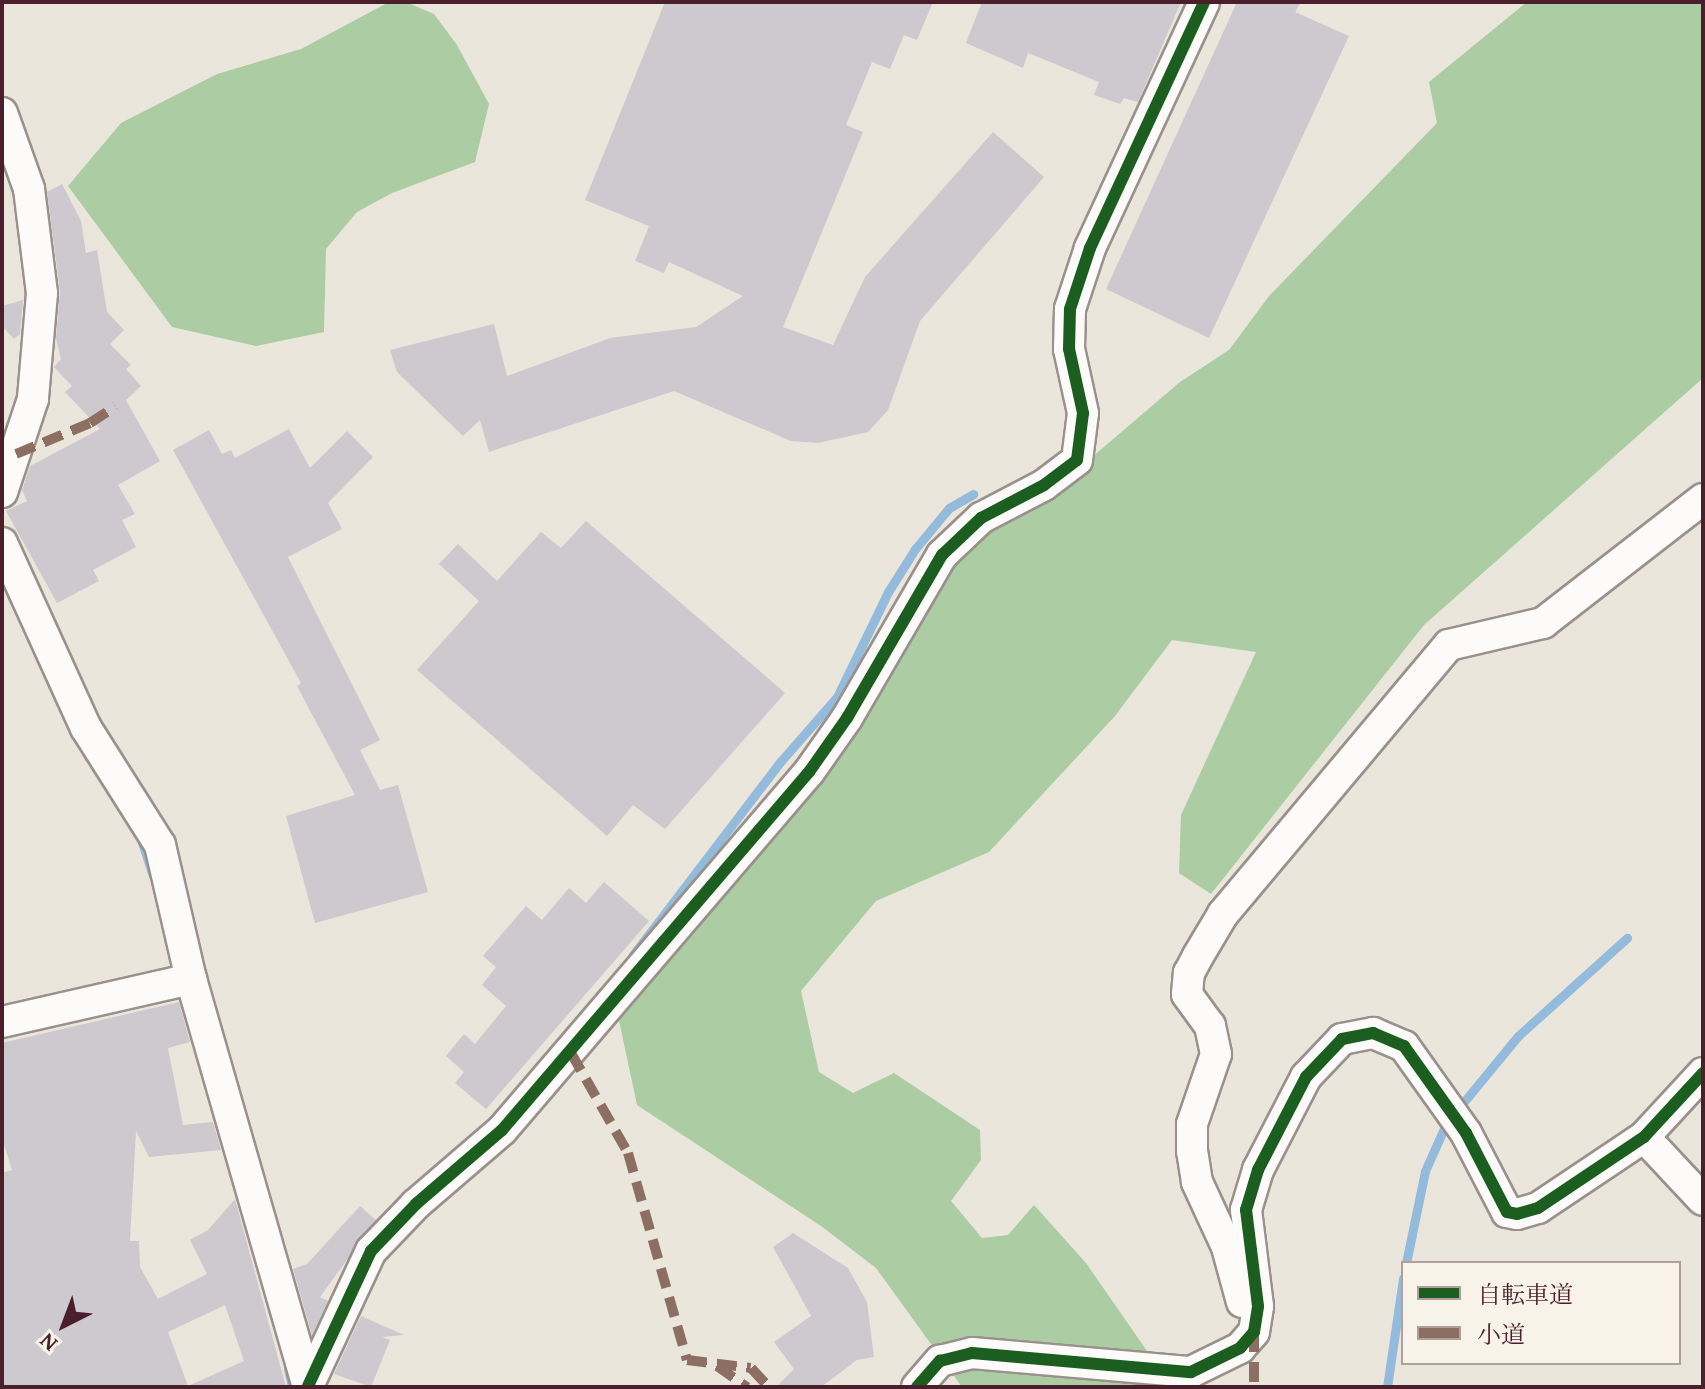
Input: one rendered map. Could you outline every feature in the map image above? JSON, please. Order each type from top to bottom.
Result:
[{"type":"street","points":[[308,1386],[371,1251],[416,1204],[502,1130],[809,772],[847,718],[942,555],[981,518],[1044,485],[1077,460],[1083,413],[1069,349],[1070,309],[1090,248],[1204,2]]},
{"type":"street","points":[[2,113],[29,189],[42,293],[33,399],[2,492]]},
{"type":"street","points":[[1254,1332],[1245,1318],[1227,1247],[1197,1182],[1192,1124],[1216,1054],[1210,1026],[1187,994],[1189,973],[1223,914],[1449,645],[1543,623],[1703,499]]},
{"type":"street","points":[[2,543],[86,728],[160,845],[191,979],[308,1386]]},
{"type":"street","points":[[2,1022],[191,979]]},
{"type":"street","points":[[917,1387],[940,1361],[972,1353],[1191,1372],[1214,1365],[1254,1332],[1258,1306],[1246,1210],[1279,1123],[1306,1077],[1342,1039],[1373,1033],[1404,1046],[1466,1133],[1507,1212],[1538,1208],[1644,1137],[1703,1073]]},
{"type":"street","points":[[1644,1137],[1703,1200]]},
{"type":"green space","points":[[389,2],[406,2],[434,14],[457,45],[489,104],[475,162],[392,193],[357,212],[326,249],[324,332],[256,346],[172,327],[68,186],[121,123],[217,74],[301,49]]},
{"type":"green space","points":[[1527,2],[1703,2],[1703,378],[1424,625],[1211,894],[1179,873],[1181,815],[1256,652],[1172,640],[1115,716],[989,852],[876,901],[801,991],[819,1072],[853,1093],[894,1073],[980,1130],[981,1160],[951,1201],[982,1238],[1008,1235],[1034,1205],[1086,1263],[1172,1387],[962,1387],[876,1268],[821,1226],[637,1105],[617,1011],[954,550],[1064,481],[1180,382],[1229,350],[1269,296],[1437,123],[1429,82]]},
{"type":"building","points":[[665,2],[933,2],[917,40],[904,35],[890,69],[872,62],[846,125],[863,132],[783,327],[833,345],[865,277],[993,132],[1044,177],[920,321],[888,410],[868,432],[818,443],[791,441],[674,391],[489,452],[480,420],[463,436],[397,372],[390,350],[494,324],[507,376],[610,338],[696,327],[743,296],[669,262],[664,273],[635,261],[649,226],[585,200]]},
{"type":"building","points":[[982,2],[1181,2],[1138,102],[1124,98],[1120,104],[1094,95],[1099,82],[1028,53],[1023,68],[966,43]]},
{"type":"building","points":[[1237,2],[1301,2],[1295,12],[1349,36],[1209,338],[1106,289]]},
{"type":"building","points":[[62,184],[81,221],[86,253],[97,250],[107,312],[124,330],[110,344],[131,365],[126,369],[141,386],[126,400],[160,461],[118,485],[135,514],[122,520],[136,547],[93,570],[99,581],[57,603],[6,511],[27,501],[22,490],[30,466],[100,429],[65,392],[72,386],[54,367],[61,359],[56,339],[60,291],[47,192]]},
{"type":"building","points":[[23,300],[20,334],[14,339],[2,326],[2,306]]},
{"type":"building","points":[[289,429],[310,468],[347,431],[373,457],[328,503],[342,529],[288,557],[380,740],[360,750],[380,790],[398,785],[428,892],[315,923],[286,816],[355,795],[297,686],[301,683],[173,450],[209,430],[222,454],[231,450],[235,458]]},
{"type":"building","points":[[586,521],[785,693],[665,829],[633,805],[607,836],[417,670],[479,601],[439,564],[458,544],[497,581],[541,532],[561,548]]},
{"type":"building","points":[[604,882],[649,921],[486,1109],[455,1083],[464,1072],[446,1056],[464,1034],[475,1044],[506,1006],[482,985],[496,967],[483,956],[526,906],[542,920],[569,888],[586,903]]},
{"type":"building","points":[[179,1002],[190,1042],[168,1048],[183,1125],[213,1122],[221,1150],[149,1157],[136,1131],[130,1241],[139,1241],[140,1267],[158,1299],[207,1274],[190,1240],[208,1230],[235,1199],[286,1387],[2,1387],[2,1173],[12,1170],[2,1138],[2,1043]],"holes":[[[225,1305],[244,1361],[188,1386],[168,1332]]]},
{"type":"building","points":[[360,1206],[376,1220],[320,1297],[328,1301],[312,1335],[293,1269],[307,1264]]},
{"type":"building","points":[[793,1233],[848,1268],[867,1302],[874,1357],[857,1360],[821,1387],[776,1387],[794,1369],[774,1342],[811,1316],[773,1247]]},
{"type":"building","points":[[361,1316],[404,1335],[382,1337],[390,1340],[371,1387],[334,1374]]},
{"type":"waterway","points":[[633,955],[781,761],[837,697],[888,592],[915,549],[949,508],[973,494]]},
{"type":"waterway","points":[[140,836],[153,876]]},
{"type":"waterway","points":[[1458,1109],[1518,1036],[1627,938]]},
{"type":"waterway","points":[[1406,1261],[1425,1171],[1445,1126]]},
{"type":"waterway","points":[[1387,1387],[1401,1292]]},
{"type":"waterway","points":[[288,1369],[292,1387]]},
{"type":"marked path","points":[[16,454],[90,423],[115,407]]},
{"type":"marked path","points":[[571,1053],[628,1153],[687,1360],[751,1368],[769,1387]]},
{"type":"marked path","points":[[1254,1332],[1254,1387]]},
{"type":"marked path","points":[[717,1366],[747,1387]]},
{"type":"cycle path","points":[[308,1386],[371,1251],[416,1204],[502,1130],[809,772],[847,718],[942,555],[981,518],[1044,485],[1077,460],[1083,413],[1069,349],[1070,309],[1090,248],[1204,2]]},
{"type":"cycle path","points":[[917,1387],[940,1361],[972,1353],[1191,1372],[1240,1348],[1254,1332],[1258,1306],[1246,1210],[1258,1170],[1306,1077],[1342,1039],[1373,1033],[1404,1046],[1466,1133],[1507,1212],[1517,1214],[1538,1208],[1644,1137],[1703,1073]]}]
